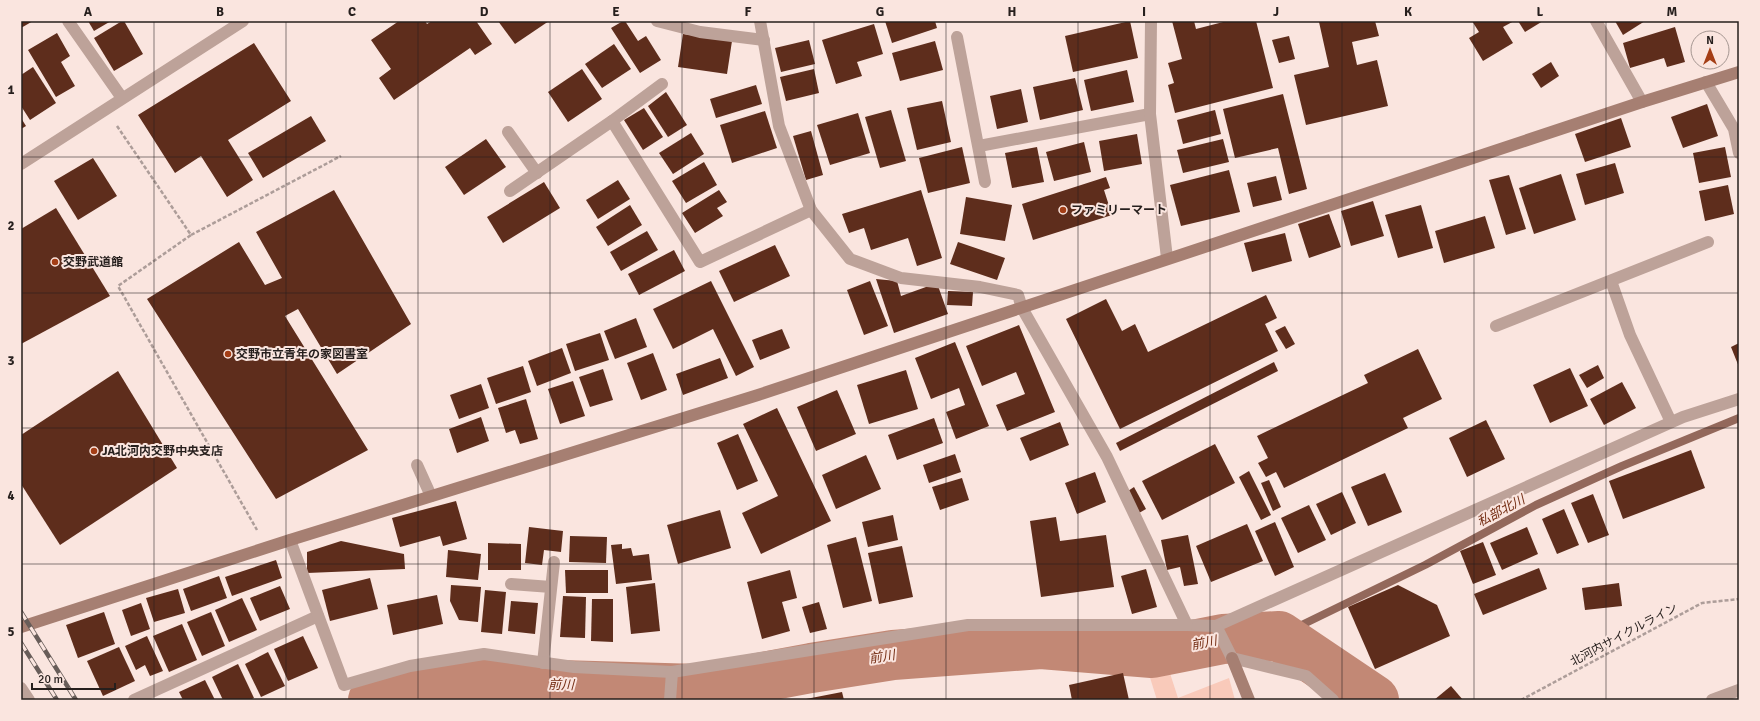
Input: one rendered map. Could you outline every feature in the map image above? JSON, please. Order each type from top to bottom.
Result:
[{"type":"street","points":[[68,21],[122,98]]},
{"type":"street","points":[[21,164],[243,21]]},
{"type":"street","points":[[657,21],[700,32],[764,40]]},
{"type":"street","points":[[760,21],[779,126],[811,210],[850,259],[901,278],[980,287],[1018,295],[1022,308],[1107,457],[1186,625]]},
{"type":"street","points":[[1151,21],[1150,114],[1167,258]]},
{"type":"street","points":[[1596,21],[1642,102]]},
{"type":"street","points":[[957,37],[985,182]]},
{"type":"street","points":[[21,627],[290,540],[758,395],[1022,308],[1167,258],[1642,102],[1739,72]]},
{"type":"street","points":[[1706,82],[1734,129],[1739,153]]},
{"type":"street","points":[[510,192],[612,121],[662,84]]},
{"type":"street","points":[[979,146],[1150,114]]},
{"type":"street","points":[[612,121],[700,262],[811,210]]},
{"type":"street","points":[[508,132],[537,173]]},
{"type":"street","points":[[1496,326],[1708,242]]},
{"type":"street","points":[[1611,281],[1630,335],[1671,422]]},
{"type":"street","points":[[290,540],[344,685],[410,666],[484,654],[574,667],[672,672],[968,625],[1216,626],[1671,422],[1739,399]]},
{"type":"street","points":[[418,465],[431,496]]},
{"type":"street","points":[[543,663],[554,562]]},
{"type":"street","points":[[511,584],[551,586]]},
{"type":"street","points":[[134,700],[318,616]]},
{"type":"street","points":[[1216,626],[1232,658],[1248,700]]},
{"type":"street","points":[[1232,658],[1306,676],[1333,700]]},
{"type":"street","points":[[670,700],[672,672]]},
{"type":"street","points":[[21,688],[28,700]]},
{"type":"street","points":[[1712,700],[1739,690]]},
{"type":"path","points":[[106,109],[191,235]]},
{"type":"path","points":[[267,548],[118,286],[191,235],[342,156]]},
{"type":"path","name":"北河内サイクルライン","points":[[1521,700],[1702,604],[1739,599]]},
{"type":"shaded area","points":[[1167,664],[1178,698],[1229,678],[1235,700],[1157,700],[1147,668]]},
{"type":"building","points":[[21,21],[33,21],[21,28]]},
{"type":"building","points":[[88,21],[111,21],[94,31]]},
{"type":"building","points":[[124,21],[143,54],[114,71],[94,38]]},
{"type":"building","points":[[399,21],[425,21],[427,24],[432,21],[476,21],[492,44],[475,55],[470,48],[394,100],[379,78],[391,69],[371,40]]},
{"type":"building","points":[[498,21],[549,21],[515,44]]},
{"type":"building","points":[[625,21],[638,41],[646,36],[661,60],[640,73],[611,28]]},
{"type":"building","points":[[885,21],[935,21],[937,28],[892,43]]},
{"type":"building","points":[[1130,21],[1138,58],[1073,72],[1065,36]]},
{"type":"building","points":[[1172,21],[1194,21],[1196,29],[1227,21],[1256,21],[1273,88],[1175,113],[1168,85],[1174,83],[1168,63],[1182,59]]},
{"type":"building","points":[[1375,21],[1379,36],[1352,42],[1357,65],[1377,60],[1388,106],[1306,125],[1294,75],[1329,67],[1319,22]]},
{"type":"building","points":[[1472,21],[1514,21],[1503,27],[1513,43],[1483,61],[1469,38],[1479,32]]},
{"type":"building","points":[[1518,21],[1543,21],[1525,32]]},
{"type":"building","points":[[1615,21],[1645,21],[1623,35]]},
{"type":"building","points":[[874,24],[883,54],[857,62],[862,76],[836,84],[822,40]]},
{"type":"building","points":[[1675,27],[1685,62],[1667,67],[1664,58],[1630,68],[1623,43]]},
{"type":"building","points":[[57,33],[70,56],[61,62],[75,86],[56,97],[28,50]]},
{"type":"building","points":[[683,34],[732,41],[727,74],[678,67]]},
{"type":"building","points":[[1289,36],[1295,59],[1279,63],[1272,40]]},
{"type":"building","points":[[809,40],[815,64],[781,72],[775,48]]},
{"type":"building","points":[[935,41],[943,70],[900,81],[892,53]]},
{"type":"building","points":[[254,43],[291,101],[228,140],[253,180],[227,197],[201,156],[175,173],[138,115]]},
{"type":"building","points":[[614,44],[631,69],[602,88],[585,64]]},
{"type":"building","points":[[1551,62],[1559,76],[1541,88],[1532,74]]},
{"type":"building","points":[[33,67],[56,103],[30,120],[21,106],[21,75]]},
{"type":"building","points":[[582,69],[602,99],[568,122],[548,92]]},
{"type":"building","points":[[814,69],[819,93],[786,101],[780,77]]},
{"type":"building","points":[[1127,70],[1134,102],[1091,111],[1084,80]]},
{"type":"building","points":[[1075,78],[1083,110],[1040,120],[1033,87]]},
{"type":"building","points":[[756,85],[762,104],[716,118],[710,99]]},
{"type":"building","points":[[1021,89],[1028,122],[997,129],[990,96]]},
{"type":"building","points":[[666,92],[687,125],[668,137],[648,106]]},
{"type":"building","points":[[1283,94],[1307,189],[1289,194],[1278,148],[1235,158],[1223,109]]},
{"type":"building","points":[[942,101],[951,142],[917,150],[907,108]]},
{"type":"building","points":[[1707,104],[1718,136],[1683,148],[1671,117]]},
{"type":"building","points":[[644,108],[663,137],[643,150],[624,120]]},
{"type":"building","points":[[891,110],[906,161],[880,168],[865,117]]},
{"type":"building","points":[[1215,110],[1221,134],[1183,144],[1177,120]]},
{"type":"building","points":[[765,111],[777,148],[732,163],[720,125]]},
{"type":"building","points":[[858,113],[870,153],[830,165],[817,125]]},
{"type":"building","points":[[311,116],[326,141],[263,178],[248,153]]},
{"type":"building","points":[[21,118],[26,126],[21,129]]},
{"type":"building","points":[[1621,118],[1631,147],[1585,162],[1575,134]]},
{"type":"building","points":[[811,131],[823,175],[806,180],[793,136]]},
{"type":"building","points":[[691,133],[704,154],[673,174],[659,153]]},
{"type":"building","points":[[1137,134],[1142,164],[1104,171],[1099,141]]},
{"type":"building","points":[[486,139],[506,167],[464,195],[445,167]]},
{"type":"building","points":[[1223,139],[1229,162],[1183,173],[1177,150]]},
{"type":"building","points":[[1084,142],[1091,172],[1054,181],[1046,152]]},
{"type":"building","points":[[962,147],[970,183],[928,193],[919,158]]},
{"type":"building","points":[[1037,147],[1044,182],[1012,188],[1005,153]]},
{"type":"building","points":[[1725,147],[1731,177],[1699,183],[1693,153]]},
{"type":"building","points":[[93,158],[117,196],[78,220],[54,181]]},
{"type":"building","points":[[704,162],[717,185],[686,203],[672,181]]},
{"type":"building","points":[[1615,163],[1624,193],[1585,205],[1576,174]]},
{"type":"building","points":[[1229,170],[1240,212],[1181,226],[1170,185]]},
{"type":"building","points":[[1561,174],[1576,220],[1534,234],[1519,188]]},
{"type":"building","points":[[1509,175],[1526,229],[1506,235],[1489,180]]},
{"type":"building","points":[[1276,176],[1282,200],[1253,207],[1247,183]]},
{"type":"building","points":[[1106,177],[1110,188],[1104,190],[1112,215],[1033,240],[1022,204]]},
{"type":"building","points":[[618,180],[630,199],[598,219],[586,200]]},
{"type":"building","points":[[544,182],[560,208],[503,243],[487,217]]},
{"type":"building","points":[[1728,185],[1734,214],[1705,221],[1699,191]]},
{"type":"building","points":[[334,190],[411,324],[337,374],[298,309],[285,316],[368,450],[276,499],[147,299],[239,242],[265,285],[282,278],[256,232]]},
{"type":"building","points":[[719,190],[727,202],[717,208],[723,216],[695,233],[682,213]]},
{"type":"building","points":[[921,190],[942,258],[917,266],[908,238],[871,250],[864,228],[849,233],[842,214]]},
{"type":"building","points":[[966,197],[1012,205],[1005,241],[960,234]]},
{"type":"building","points":[[1373,201],[1384,236],[1351,246],[1341,211]]},
{"type":"building","points":[[630,205],[642,225],[608,246],[596,227]]},
{"type":"building","points":[[1421,205],[1433,248],[1398,258],[1385,215]]},
{"type":"building","name":"交野武道館","points":[[56,208],[110,296],[21,344],[21,229]]},
{"type":"building","points":[[1329,214],[1341,247],[1309,258],[1298,224]]},
{"type":"building","points":[[1485,216],[1495,248],[1444,263],[1435,231]]},
{"type":"building","points":[[647,231],[658,250],[621,271],[610,252]]},
{"type":"building","points":[[1285,233],[1292,261],[1252,272],[1244,243]]},
{"type":"building","points":[[958,242],[1005,258],[997,280],[950,264]]},
{"type":"building","points":[[775,245],[790,276],[734,302],[719,271]]},
{"type":"building","points":[[674,250],[685,271],[639,295],[628,274]]},
{"type":"building","points":[[876,279],[897,281],[901,296],[937,283],[948,314],[894,333]]},
{"type":"building","points":[[711,281],[754,367],[736,376],[713,329],[673,349],[653,309]]},
{"type":"building","points":[[870,281],[888,326],[864,335],[847,290]]},
{"type":"building","points":[[948,291],[973,292],[972,306],[947,305]]},
{"type":"building","points":[[1266,295],[1277,318],[1265,324],[1278,351],[1120,429],[1066,319],[1106,299],[1122,331],[1135,324],[1148,352]]},
{"type":"building","points":[[636,318],[647,347],[615,359],[604,331]]},
{"type":"building","points":[[1019,325],[1055,412],[1007,431],[996,405],[1025,394],[1016,372],[982,386],[966,346]]},
{"type":"building","points":[[1285,326],[1295,344],[1286,349],[1275,331]]},
{"type":"building","points":[[782,329],[790,348],[760,360],[752,340]]},
{"type":"building","points":[[600,333],[609,360],[575,371],[566,344]]},
{"type":"building","points":[[955,342],[989,426],[956,439],[946,412],[965,405],[959,388],[931,399],[915,358]]},
{"type":"building","points":[[1739,343],[1739,367],[1731,347]]},
{"type":"building","points":[[562,348],[571,373],[537,386],[528,361]]},
{"type":"building","points":[[1418,349],[1442,399],[1403,418],[1408,428],[1284,488],[1276,472],[1266,477],[1258,463],[1268,458],[1257,436],[1368,383],[1364,375]]},
{"type":"building","points":[[653,353],[667,390],[641,400],[627,363]]},
{"type":"building","points":[[720,358],[728,378],[683,395],[676,374]]},
{"type":"building","points":[[1274,362],[1278,371],[1120,451],[1116,443]]},
{"type":"building","points":[[1598,365],[1604,378],[1587,388],[1579,375]]},
{"type":"building","points":[[523,366],[531,392],[496,404],[487,378]]},
{"type":"building","points":[[1570,368],[1588,406],[1550,423],[1533,385]]},
{"type":"building","points":[[603,369],[613,400],[590,407],[579,377]]},
{"type":"building","points":[[906,370],[918,409],[869,424],[857,385]]},
{"type":"building","name":"JA北河内交野中央支店","points":[[118,371],[177,468],[60,545],[21,484],[21,435]]},
{"type":"building","points":[[573,381],[585,416],[560,424],[548,389]]},
{"type":"building","points":[[1622,382],[1636,408],[1604,425],[1590,399]]},
{"type":"building","points":[[481,384],[489,408],[459,419],[450,395]]},
{"type":"building","points":[[837,390],[856,434],[816,451],[797,407]]},
{"type":"building","points":[[526,399],[538,439],[520,444],[515,430],[506,433],[498,408]]},
{"type":"building","points":[[777,408],[831,521],[761,554],[742,513],[778,496],[743,424]]},
{"type":"building","points":[[481,417],[489,441],[457,453],[449,429]]},
{"type":"building","points":[[934,418],[943,443],[897,460],[888,435]]},
{"type":"building","points":[[1486,420],[1505,459],[1467,477],[1449,438]]},
{"type":"building","points":[[1060,422],[1069,445],[1030,461],[1020,438]]},
{"type":"building","points":[[738,434],[758,481],[737,490],[717,443]]},
{"type":"building","points":[[1215,444],[1235,483],[1162,520],[1142,481]]},
{"type":"building","points":[[1691,450],[1705,488],[1623,519],[1609,481]]},
{"type":"building","points":[[955,454],[961,472],[929,483],[923,465]]},
{"type":"building","points":[[866,455],[881,489],[836,509],[822,475]]},
{"type":"building","points":[[1249,471],[1271,515],[1261,520],[1239,477]]},
{"type":"building","points":[[1095,472],[1106,502],[1077,514],[1065,483]]},
{"type":"building","points":[[1385,473],[1402,512],[1368,526],[1351,487]]},
{"type":"building","points":[[962,478],[969,500],[940,510],[932,487]]},
{"type":"building","points":[[1269,480],[1281,507],[1273,511],[1261,483]]},
{"type":"building","points":[[1134,487],[1146,509],[1139,513],[1128,491]]},
{"type":"building","points":[[1342,492],[1356,523],[1331,535],[1316,504]]},
{"type":"building","points":[[1593,494],[1609,535],[1588,543],[1571,503]]},
{"type":"building","points":[[456,501],[467,539],[443,546],[440,536],[400,547],[392,518]]},
{"type":"building","points":[[1309,505],[1326,540],[1298,553],[1281,518]]},
{"type":"building","points":[[1564,509],[1579,545],[1557,554],[1542,519]]},
{"type":"building","points":[[720,510],[731,548],[678,564],[667,525]]},
{"type":"building","points":[[893,515],[898,540],[868,547],[862,522]]},
{"type":"building","points":[[1056,517],[1060,541],[1106,535],[1114,587],[1041,597],[1030,521]]},
{"type":"building","points":[[1275,522],[1294,567],[1275,576],[1255,531]]},
{"type":"building","points":[[1247,524],[1263,561],[1211,582],[1196,546]]},
{"type":"building","points":[[529,527],[563,531],[561,552],[544,550],[542,565],[525,563]]},
{"type":"building","points":[[1527,527],[1538,554],[1502,570],[1490,543]]},
{"type":"building","points":[[1188,535],[1198,584],[1184,586],[1180,567],[1167,570],[1161,540]]},
{"type":"building","points":[[570,536],[607,537],[606,563],[569,562]]},
{"type":"building","points":[[856,537],[872,601],[843,608],[827,545]]},
{"type":"building","points":[[341,541],[404,554],[405,569],[307,573],[307,552]]},
{"type":"building","points":[[1483,542],[1496,575],[1473,584],[1460,551]]},
{"type":"building","points":[[488,543],[521,544],[521,570],[488,570]]},
{"type":"building","points":[[622,544],[622,549],[631,548],[633,556],[649,554],[652,580],[616,584],[611,545]]},
{"type":"building","points":[[902,546],[913,597],[879,604],[868,553]]},
{"type":"building","points":[[448,550],[481,554],[478,580],[446,577]]},
{"type":"building","points":[[276,560],[282,578],[232,596],[225,577]]},
{"type":"building","points":[[1539,568],[1547,589],[1483,615],[1474,594]]},
{"type":"building","points":[[1146,569],[1157,607],[1132,614],[1121,576]]},
{"type":"building","points":[[565,570],[608,570],[608,593],[566,593]]},
{"type":"building","points":[[790,570],[797,598],[782,602],[790,631],[762,639],[747,582]]},
{"type":"building","points":[[219,576],[227,598],[191,611],[183,589]]},
{"type":"building","points":[[370,578],[378,609],[330,621],[322,590]]},
{"type":"building","points":[[655,583],[660,631],[631,634],[626,587]]},
{"type":"building","points":[[1619,583],[1622,606],[1585,610],[1582,588]]},
{"type":"building","points":[[451,585],[481,587],[478,622],[459,620],[450,601]]},
{"type":"building","points":[[1398,585],[1437,605],[1450,636],[1375,669],[1348,607]]},
{"type":"building","points":[[280,586],[290,609],[260,621],[250,598]]},
{"type":"building","points":[[178,589],[185,613],[154,622],[146,598]]},
{"type":"building","points":[[485,590],[506,592],[502,634],[481,632]]},
{"type":"building","points":[[437,595],[443,624],[393,635],[387,605]]},
{"type":"building","points":[[563,596],[586,597],[585,638],[560,637]]},
{"type":"building","points":[[242,598],[257,630],[229,642],[215,610]]},
{"type":"building","points":[[592,599],[613,599],[613,642],[591,641]]},
{"type":"building","points":[[511,601],[538,603],[535,634],[508,631]]},
{"type":"building","points":[[819,602],[827,629],[810,633],[802,607]]},
{"type":"building","points":[[141,603],[150,629],[131,636],[122,610]]},
{"type":"building","points":[[104,612],[115,644],[78,658],[66,625]]},
{"type":"building","points":[[211,612],[225,646],[202,656],[187,622]]},
{"type":"building","points":[[182,624],[197,660],[169,672],[153,636]]},
{"type":"building","points":[[147,636],[163,671],[150,676],[145,665],[136,670],[125,646]]},
{"type":"building","points":[[303,636],[318,668],[288,681],[274,649]]},
{"type":"building","points":[[119,647],[135,681],[103,696],[87,661]]},
{"type":"building","points":[[268,652],[285,686],[261,697],[245,664]]},
{"type":"building","points":[[238,664],[254,698],[250,700],[223,700],[212,677]]},
{"type":"building","points":[[1123,673],[1129,700],[1072,700],[1069,685]]},
{"type":"building","points":[[205,680],[215,700],[183,700],[179,692]]},
{"type":"building","points":[[1451,686],[1463,700],[1434,700]]},
{"type":"building","points":[[842,692],[844,700],[806,700],[806,699]]},
{"type":"waterway","name":"私部北川","points":[[1279,636],[1425,565],[1536,505],[1622,466],[1739,418]]},
{"type":"waterway","name":"前川","points":[[373,700],[410,691],[487,683],[699,689],[811,668],[893,655],[1041,644],[1152,653],[1223,639],[1279,636],[1374,700]]},
{"type":"railway","points":[[21,612],[76,700]]},
{"type":"railway","points":[[21,643],[57,700]]},
{"type":"place","name":"ファミリーマート","points":[[1063,210]]},
{"type":"place","name":"交野武道館","points":[[55,262]]},
{"type":"place","name":"交野市立青年の家図書室","points":[[228,354]]},
{"type":"place","name":"JA北河内交野中央支店","points":[[94,451]]}]
